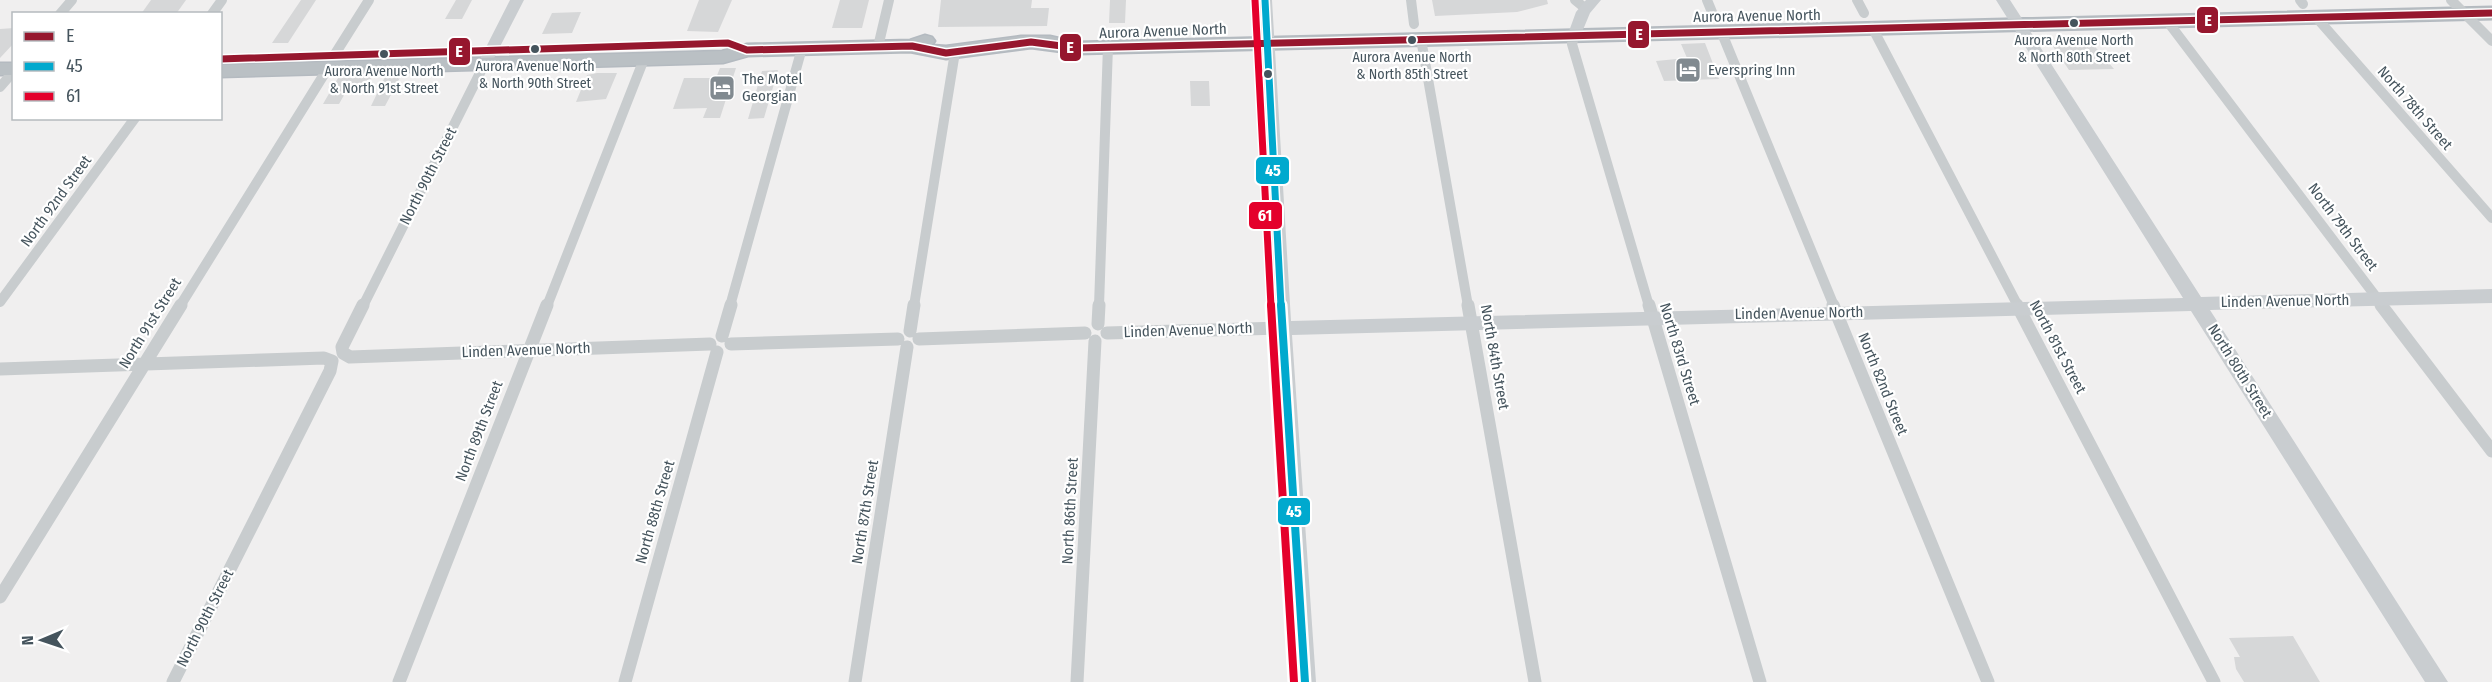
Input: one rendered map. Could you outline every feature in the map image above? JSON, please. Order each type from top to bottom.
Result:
[{"type":"highway","name":"Aurora Avenue North","points":[[488,56],[644,59],[723,57],[747,50],[912,46],[925,41],[974,39],[1005,44],[1057,42],[1078,34],[1419,37],[1582,13],[1714,16],[2457,4],[2492,13]]},
{"type":"highway","name":"Aurora Avenue North","points":[[2011,12],[2168,22],[2306,7]]},
{"type":"highway","name":"Aurora Avenue North","points":[[1057,42],[1077,48],[1266,35]]},
{"type":"highway","name":"Aurora Avenue North","points":[[226,67],[728,43],[747,50]]},
{"type":"highway","name":"Aurora Avenue North","points":[[912,46],[926,52],[955,52],[981,51],[1005,44]]},
{"type":"highway","name":"Aurora Avenue North","points":[[226,67],[289,61],[298,55],[332,61]]},
{"type":"street","points":[[62,12],[72,0]]},
{"type":"street","name":"North 91st Street","points":[[0,597],[369,0]]},
{"type":"street","name":"North 90th Street","points":[[173,682],[517,0]]},
{"type":"street","points":[[878,47],[889,0]]},
{"type":"street","points":[[1265,0],[1282,328],[1305,682]]},
{"type":"street","name":"North 84th Street","points":[[1411,0],[1472,323],[1535,682]]},
{"type":"street","points":[[2457,4],[2492,41]]},
{"type":"street","name":"North 78th Street","points":[[2306,7],[2492,218]]},
{"type":"street","name":"North 80th Street","points":[[2011,12],[2437,682]]},
{"type":"street","name":"North 83rd Street","points":[[1582,13],[1572,44],[1760,682]]},
{"type":"street","name":"North 81st Street","points":[[1864,14],[2214,682]]},
{"type":"street","name":"North 82nd Street","points":[[1714,16],[1988,682]]},
{"type":"street","name":"North 79th Street","points":[[2168,22],[2492,451]]},
{"type":"street","points":[[726,340],[1090,337],[1102,339],[1108,46]]},
{"type":"street","points":[[714,348],[726,350],[726,340],[802,48]]},
{"type":"street","name":"North 87th Street","points":[[855,682],[955,52]]},
{"type":"street","name":"North 89th Street","points":[[399,682],[644,59]]},
{"type":"street","points":[[0,87],[12,72]]},
{"type":"street","name":"North 92nd Street","points":[[0,302],[134,120]]},
{"type":"street","name":"Linden Avenue North","points":[[1102,328],[1282,328],[2492,296]]},
{"type":"street","name":"North 86th Street","points":[[1077,682],[1090,337]]},
{"type":"street","name":"Linden Avenue North","points":[[0,369],[529,349],[714,348]]},
{"type":"street","name":"North 88th Street","points":[[626,682],[714,348]]},
{"type":"building","points":[[151,0],[186,0],[177,12],[142,12]]},
{"type":"building","points":[[301,0],[316,0],[288,43],[272,43]]},
{"type":"building","points":[[456,0],[472,0],[462,19],[445,19]]},
{"type":"building","points":[[699,0],[732,0],[718,32],[687,31]]},
{"type":"building","points":[[840,0],[869,0],[862,28],[832,28]]},
{"type":"building","points":[[941,0],[1032,0],[1031,8],[1049,8],[1047,26],[938,27]]},
{"type":"building","points":[[1110,0],[1126,0],[1125,23],[1109,23]]},
{"type":"building","points":[[1432,0],[1547,0],[1548,4],[1517,12],[1435,16]]},
{"type":"building","points":[[581,12],[572,33],[542,34],[552,13]]},
{"type":"building","points":[[12,28],[12,45],[0,58],[0,29]]},
{"type":"building","points":[[2050,42],[2091,42],[2114,69],[2069,70]]},
{"type":"building","name":"Everspring Inn","points":[[1705,43],[1719,79],[1664,81],[1656,61],[1687,58],[1681,44]]},
{"type":"building","points":[[720,68],[736,68],[720,118],[703,118],[707,108],[673,109],[684,78],[716,78]]},
{"type":"building","name":"The Motel Georgian","points":[[778,70],[764,118],[748,119],[762,71]]},
{"type":"building","points":[[617,73],[606,99],[576,102],[587,75]]},
{"type":"building","points":[[401,76],[385,106],[371,106],[385,77]]},
{"type":"building","points":[[374,77],[347,90],[339,104],[323,104],[338,78]]},
{"type":"building","points":[[1190,81],[1209,81],[1210,106],[1191,106]]},
{"type":"building","points":[[2293,636],[2320,682],[2244,682],[2236,669],[2234,657],[2240,657],[2229,638]]},
{"type":"transit line","name":"61","points":[[1255,0],[1259,113],[1294,682]]},
{"type":"transit line","name":"45","points":[[1265,0],[1269,112],[1305,682]]},
{"type":"transit line","name":"E","points":[[222,59],[728,43],[747,50],[912,46],[946,53],[1031,42],[1077,48],[2492,13]]},
{"type":"place","name":"Aurora Avenue North & North 80th Street","points":[[2074,23]]},
{"type":"place","name":"Aurora Avenue North & North 85th Street","points":[[1412,40]]},
{"type":"place","name":"Aurora Avenue North & North 90th Street","points":[[535,49]]},
{"type":"place","name":"Aurora Avenue North & North 91st Street","points":[[384,54]]},
{"type":"place","name":"Everspring Inn","points":[[1688,70]]},
{"type":"place","name":"The Motel Georgian","points":[[722,88]]}]
